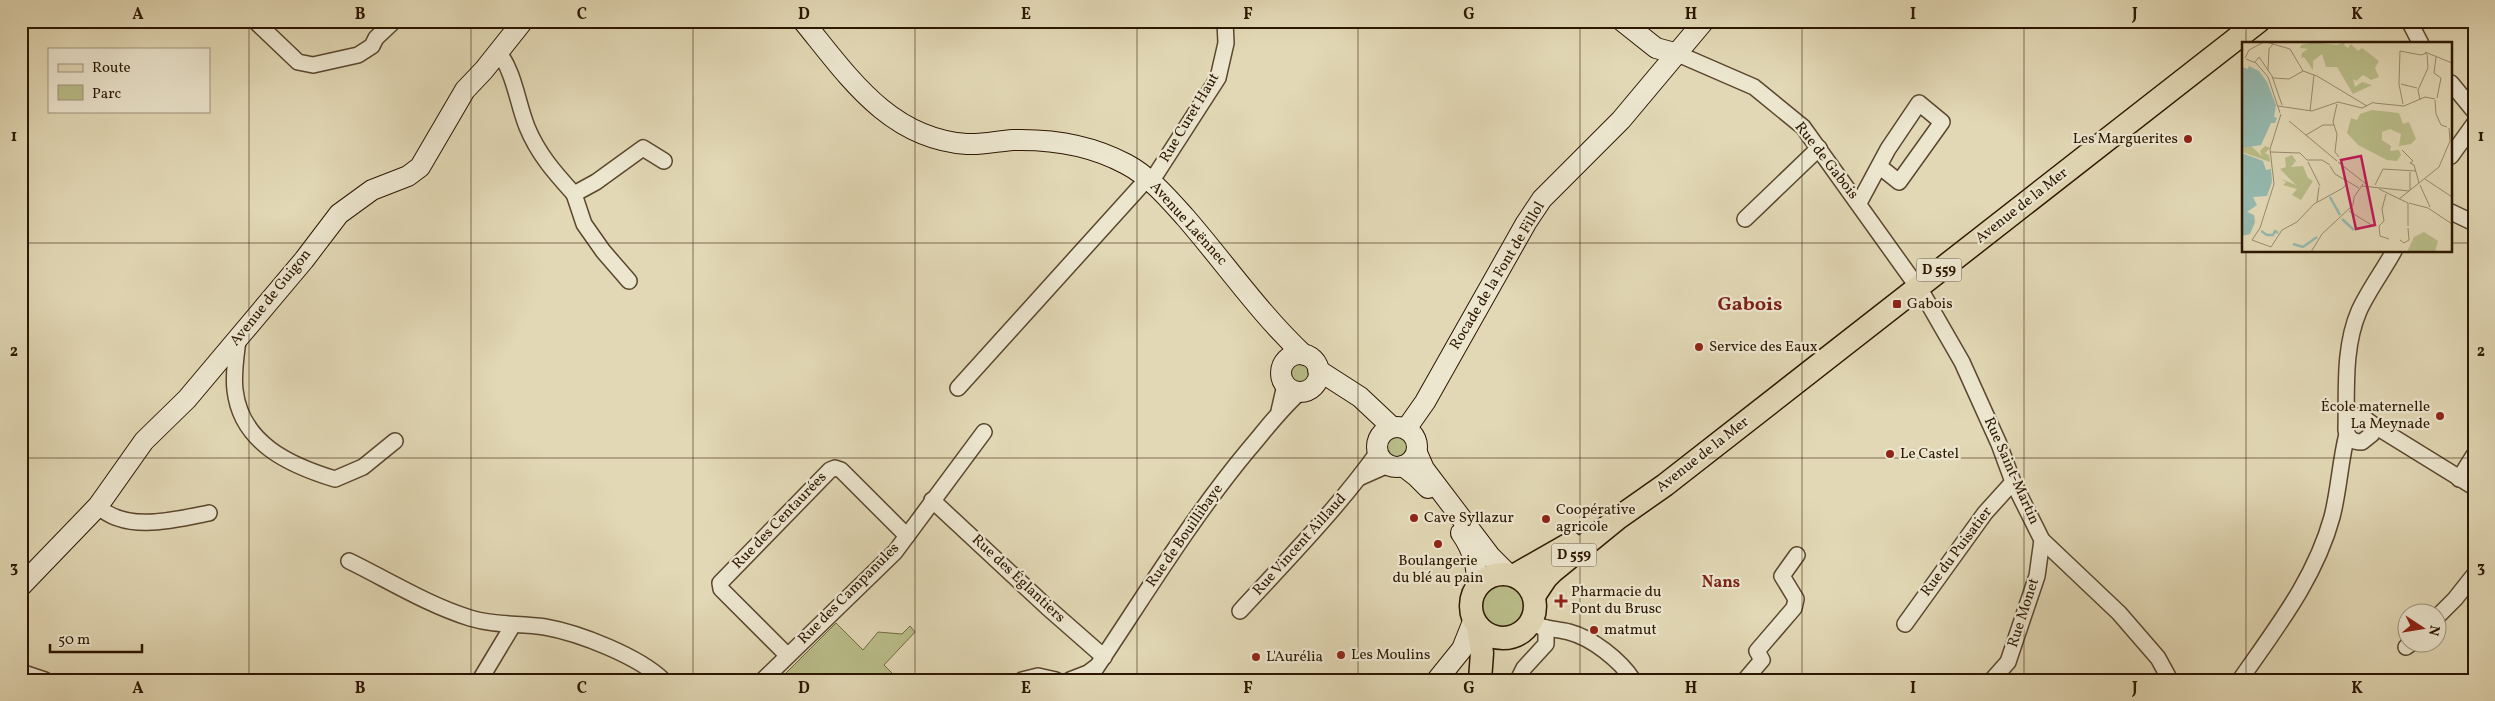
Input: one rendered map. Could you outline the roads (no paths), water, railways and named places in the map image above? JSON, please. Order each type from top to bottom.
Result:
[{"type":"main road","name":"Avenue de Guigon","points":[[21,586],[98,506],[144,441],[187,400],[304,260],[339,214],[372,190],[408,176],[420,167],[465,90],[523,21]]},
{"type":"main road","name":"Avenue Laënnec","points":[[790,21],[862,105],[892,128],[911,138],[934,146],[971,150],[1043,141]]},
{"type":"main road","name":"Avenue Laënnec","points":[[803,21],[865,96],[892,118],[913,129],[946,140],[967,144],[1043,141],[1075,145],[1102,152],[1128,165],[1149,180],[1201,236],[1282,334],[1304,355]]},
{"type":"main road","points":[[1622,21],[1656,48],[1678,54]]},
{"type":"main road","name":"Rocade de la Font de Fillol","points":[[1395,447],[1429,395],[1526,223],[1542,199],[1621,120],[1704,21]]},
{"type":"main road","name":"Avenue de la Mer","points":[[1618,518],[1665,485],[2259,21]]},
{"type":"main road","points":[[1282,334],[1284,362],[1280,373],[1298,389],[1333,392],[1342,397],[1395,447],[1424,469],[1490,556],[1511,574],[1523,580],[1534,596],[1539,626],[1509,638],[1491,636],[1476,623]]},
{"type":"main road","points":[[1284,362],[1291,356],[1304,355],[1313,360],[1318,370],[1360,397],[1416,476],[1429,490],[1470,546],[1477,574],[1477,587]]},
{"type":"main road","points":[[1298,389],[1317,381],[1318,370]]},
{"type":"main road","name":"D 559","points":[[1511,574],[1618,518]]},
{"type":"main road","name":"D 559","points":[[1534,596],[1546,578],[1618,518]]},
{"type":"main road","points":[[1480,680],[1482,653],[1471,608],[1472,597],[1477,587],[1491,576],[1511,574]]},
{"type":"main road","points":[[1437,680],[1462,649],[1476,623]]},
{"type":"main road","points":[[1490,680],[1497,656],[1509,638]]},
{"type":"street","points":[[255,21],[298,62],[314,65],[358,55],[372,46],[376,38],[394,21]]},
{"type":"street","name":"Rue Curet Haut","points":[[958,388],[1149,180],[1218,78],[1226,43],[1225,21]]},
{"type":"street","points":[[2409,21],[2420,42]]},
{"type":"street","points":[[498,51],[507,62],[527,127],[544,162],[574,194],[584,224],[603,251],[629,281]]},
{"type":"street","name":"Rue de Gabois","points":[[1678,54],[1754,87],[1803,127],[1919,287]]},
{"type":"street","points":[[2452,84],[2474,111]]},
{"type":"street","points":[[1859,203],[1888,149],[1919,103],[1942,122],[1899,182],[1879,166]]},
{"type":"street","points":[[2452,155],[2474,124]]},
{"type":"street","points":[[574,194],[596,182],[643,148],[664,161]]},
{"type":"street","points":[[1745,219],[1819,148]]},
{"type":"street","points":[[2452,212],[2474,223]]},
{"type":"street","points":[[2354,436],[2347,383],[2351,336],[2359,311],[2393,252]]},
{"type":"street","name":"Rue Saint-Martin","points":[[1919,287],[1962,362],[2013,482],[2042,540],[2119,613],[2158,658],[2170,680]]},
{"type":"street","points":[[238,340],[234,389],[238,407],[250,429],[264,447],[274,454],[335,479],[363,467],[395,441]]},
{"type":"street","points":[[2347,383],[2357,405],[2369,421],[2372,434],[2354,436]]},
{"type":"street","name":"Rue de Bouillibaye","points":[[1088,680],[1185,532],[1228,474],[1298,389]]},
{"type":"street","points":[[2240,680],[2298,595],[2313,568],[2332,518],[2341,458],[2354,436],[2354,416],[2369,421],[2404,446],[2474,487]]},
{"type":"street","name":"Rue des Campanules","points":[[763,680],[895,552],[984,432]]},
{"type":"street","points":[[2354,436],[2404,446]]},
{"type":"street","name":"Rue Vincent Aillaud","points":[[1240,611],[1325,520],[1360,478],[1395,447]]},
{"type":"street","points":[[2459,479],[2474,455]]},
{"type":"street","name":"Rue des Centaurées","points":[[787,655],[721,589],[720,584],[830,470],[835,468],[841,470],[907,536]]},
{"type":"street","name":"Rue du Puisatier","points":[[1905,624],[1985,513],[2013,482]]},
{"type":"street","name":"Rue des Églantiers","points":[[932,500],[1047,607],[1101,661]]},
{"type":"street","points":[[98,506],[119,520],[134,523],[209,514]]},
{"type":"street","name":"Rue Monet","points":[[1992,680],[2008,662],[2037,576],[2042,540]]},
{"type":"street","points":[[1745,680],[1762,660],[1757,651],[1794,608],[1796,599],[1782,576],[1797,555]]},
{"type":"street","points":[[349,561],[435,604],[467,617],[491,624],[547,627],[586,638],[614,650],[663,680]]},
{"type":"street","points":[[2448,606],[2474,574]]},
{"type":"street","points":[[480,680],[513,625]]},
{"type":"street","points":[[1518,680],[1524,668],[1546,644],[1539,626]]},
{"type":"street","points":[[1539,626],[1571,632],[1591,642],[1628,671],[1633,680]]},
{"type":"street","name":"Rue de Bouillibaye","points":[[1070,680],[1088,674],[1101,661]]},
{"type":"street","points":[[21,672],[45,680]]},
{"type":"street","points":[[1022,680],[1038,676],[1056,680]]},
{"type":"place","name":"Les Marguerites","points":[[2188,139]]},
{"type":"place","name":"Gabois","points":[[1897,304]]},
{"type":"place","name":"Service des Eaux","points":[[1699,347]]},
{"type":"place","name":"École maternelle La Meynade","points":[[2440,416]]},
{"type":"place","name":"Le Castel","points":[[1890,454]]},
{"type":"place","name":"Cave Syllazur","points":[[1414,518]]},
{"type":"place","name":"Coopérative agricole","points":[[1546,519]]},
{"type":"place","name":"Boulangerie du blé au pain","points":[[1438,544]]},
{"type":"place","name":"Pharmacie du Pont du Brusc","points":[[1561,601]]},
{"type":"place","name":"matmut","points":[[1594,630]]},
{"type":"place","name":"Les Moulins","points":[[1341,655]]},
{"type":"place","name":"L'Aurélia","points":[[1256,657]]},
{"type":"district","name":"Gabois","points":[[1750,305]]},
{"type":"district","name":"Nans","points":[[1721,583]]}]
